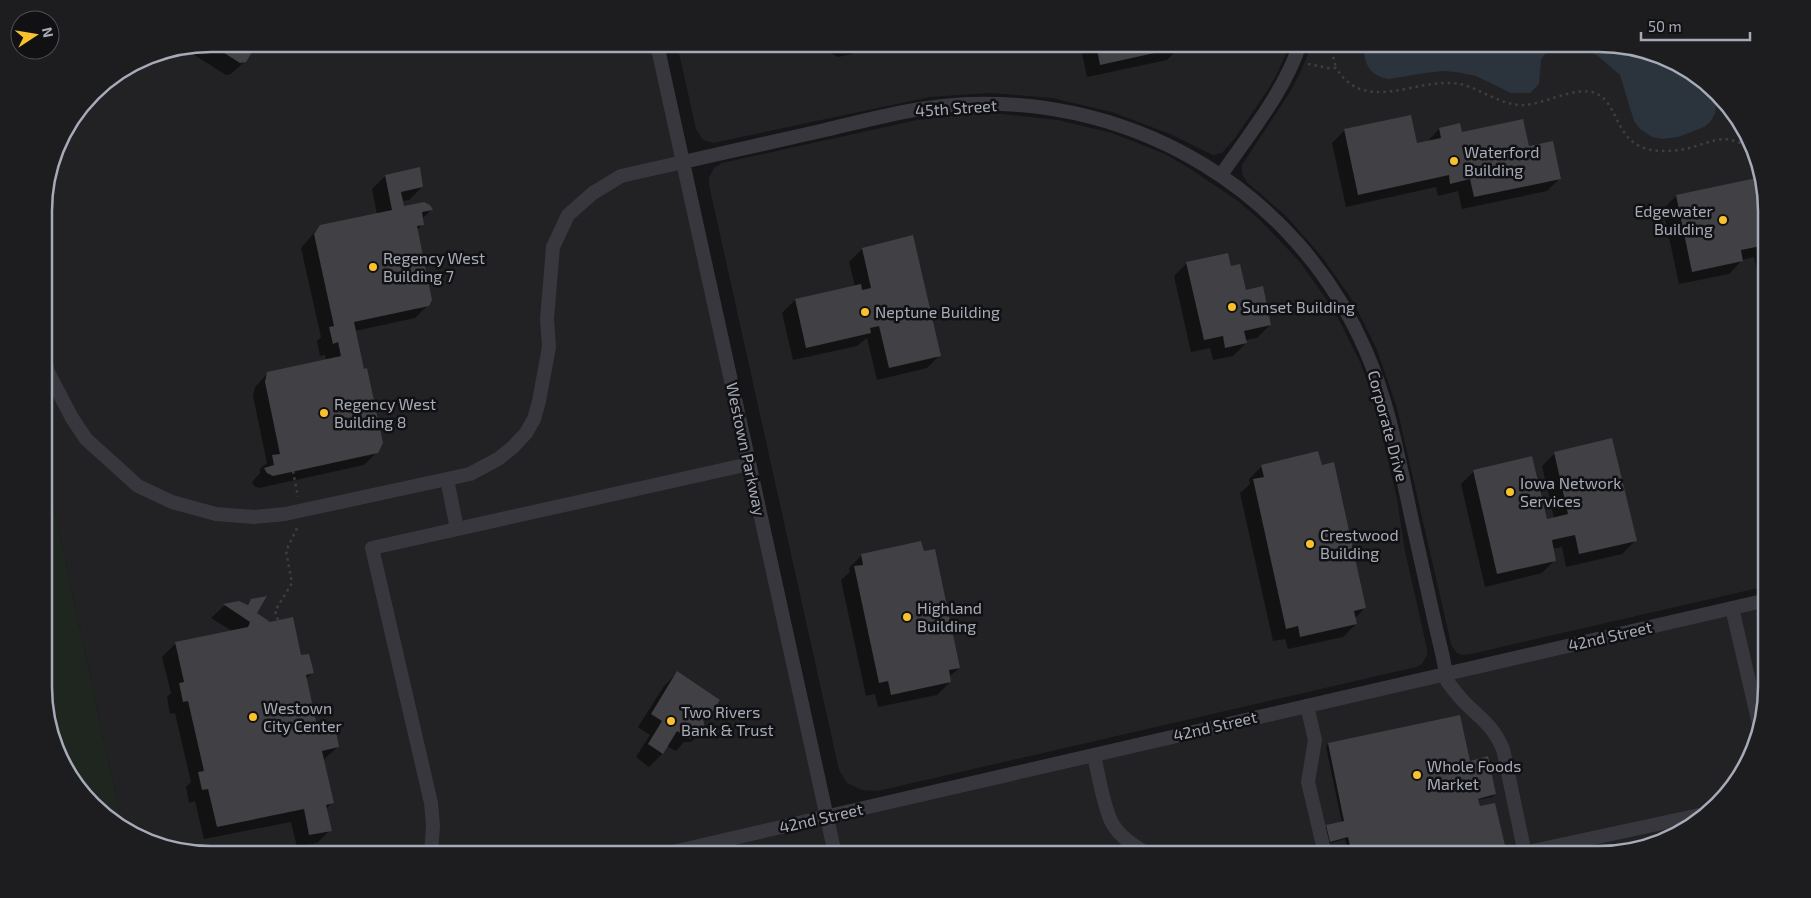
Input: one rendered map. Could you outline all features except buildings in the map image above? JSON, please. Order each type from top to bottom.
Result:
[{"type":"street","name":"Westown Parkway","points":[[659,52],[833,846]]},
{"type":"street","points":[[1221,175],[1278,92],[1297,52]]},
{"type":"street","name":"45th Street","points":[[53,381],[72,418],[86,439],[138,486],[172,502],[216,514],[254,517],[285,514],[470,474],[498,459],[513,447],[526,433],[534,419],[539,401],[549,347],[547,319],[553,248],[568,214],[593,193],[621,176],[915,110],[985,104],[1050,109],[1110,122],[1169,145],[1221,175]]},
{"type":"street","name":"Corporate Drive","points":[[1221,175],[1264,209],[1292,236],[1340,301],[1364,347],[1382,394],[1391,427],[1447,680],[1466,704],[1498,736],[1503,748],[1523,845]]},
{"type":"street","points":[[432,846],[433,826],[431,804],[372,548],[749,464]]},
{"type":"street","points":[[448,479],[457,529]]},
{"type":"street","name":"42nd Street","points":[[700,846],[1759,602]]},
{"type":"street","points":[[1732,608],[1756,712]]},
{"type":"street","points":[[1308,706],[1315,740],[1308,782],[1322,845]]},
{"type":"street","points":[[1094,755],[1112,823],[1120,834],[1133,845]]},
{"type":"street","points":[[1565,845],[1690,817]]},
{"type":"path","points":[[1332,52],[1336,68],[1341,76],[1352,86],[1366,91],[1401,90],[1433,84],[1458,84],[1511,104],[1525,105],[1580,92],[1595,93],[1608,105],[1632,142],[1643,148],[1658,151],[1675,150],[1723,139],[1743,144]]},
{"type":"path","points":[[1294,60],[1312,66],[1336,68]]},
{"type":"path","points":[[292,472],[298,499]]},
{"type":"path","points":[[278,620],[275,610],[292,583],[286,551],[302,518]]},
{"type":"shaded area","points":[[211,52],[659,52],[826,816],[1759,602],[1759,687],[1757,708],[1746,748],[1732,775],[1704,806],[1688,819],[1651,837],[1610,845],[211,846],[170,840],[141,829],[120,817],[52,500],[54,190],[61,160],[69,141],[85,115],[107,92],[141,69],[160,61],[190,54]]},
{"type":"shaded area","points":[[679,52],[1287,52],[1267,91],[1235,138],[1222,153],[1213,155],[1170,134],[1112,112],[1052,98],[991,93],[930,97],[713,143],[703,140],[696,129]]},
{"type":"shaded area","points":[[1309,52],[1600,52],[1621,54],[1651,61],[1679,74],[1712,99],[1726,115],[1746,150],[1757,190],[1759,211],[1759,588],[1471,654],[1461,655],[1456,652],[1451,644],[1397,408],[1377,350],[1353,301],[1322,257],[1287,217],[1247,182],[1242,174],[1242,165],[1290,92]]},
{"type":"shaded area","points":[[1364,52],[1549,52],[1541,60],[1539,84],[1530,93],[1511,93],[1476,76],[1457,72],[1443,71],[1389,79],[1372,71]]},
{"type":"shaded area","points":[[1592,52],[1631,56],[1651,61],[1670,69],[1696,85],[1712,99],[1716,106],[1715,114],[1704,127],[1678,137],[1662,139],[1652,137],[1640,129],[1634,121],[1620,75]]},
{"type":"shaded area","points":[[973,114],[1002,114],[1058,120],[1112,133],[1165,154],[1238,201],[1260,220],[1300,262],[1334,310],[1360,362],[1370,390],[1397,499],[1405,551],[1427,649],[1427,655],[1422,664],[1416,667],[878,791],[862,790],[847,783],[839,770],[709,185],[709,178],[714,168],[722,163],[917,120]]},
{"type":"shaded area","points":[[52,500],[120,817],[92,791],[79,775],[69,757],[58,729],[52,687]]},
{"type":"place","name":"Waterford Building","points":[[1454,161]]},
{"type":"place","name":"Edgewater Building","points":[[1723,220]]},
{"type":"place","name":"Regency West Building 7","points":[[373,267]]},
{"type":"place","name":"Sunset Building","points":[[1232,307]]},
{"type":"place","name":"Neptune Building","points":[[865,312]]},
{"type":"place","name":"Regency West Building 8","points":[[324,413]]},
{"type":"place","name":"Iowa Network Services","points":[[1510,492]]},
{"type":"place","name":"Crestwood Building","points":[[1310,544]]},
{"type":"place","name":"Highland Building","points":[[907,617]]},
{"type":"place","name":"Westown City Center","points":[[253,717]]},
{"type":"place","name":"Two Rivers Bank & Trust","points":[[671,721]]},
{"type":"place","name":"Whole Foods Market","points":[[1417,775]]}]
